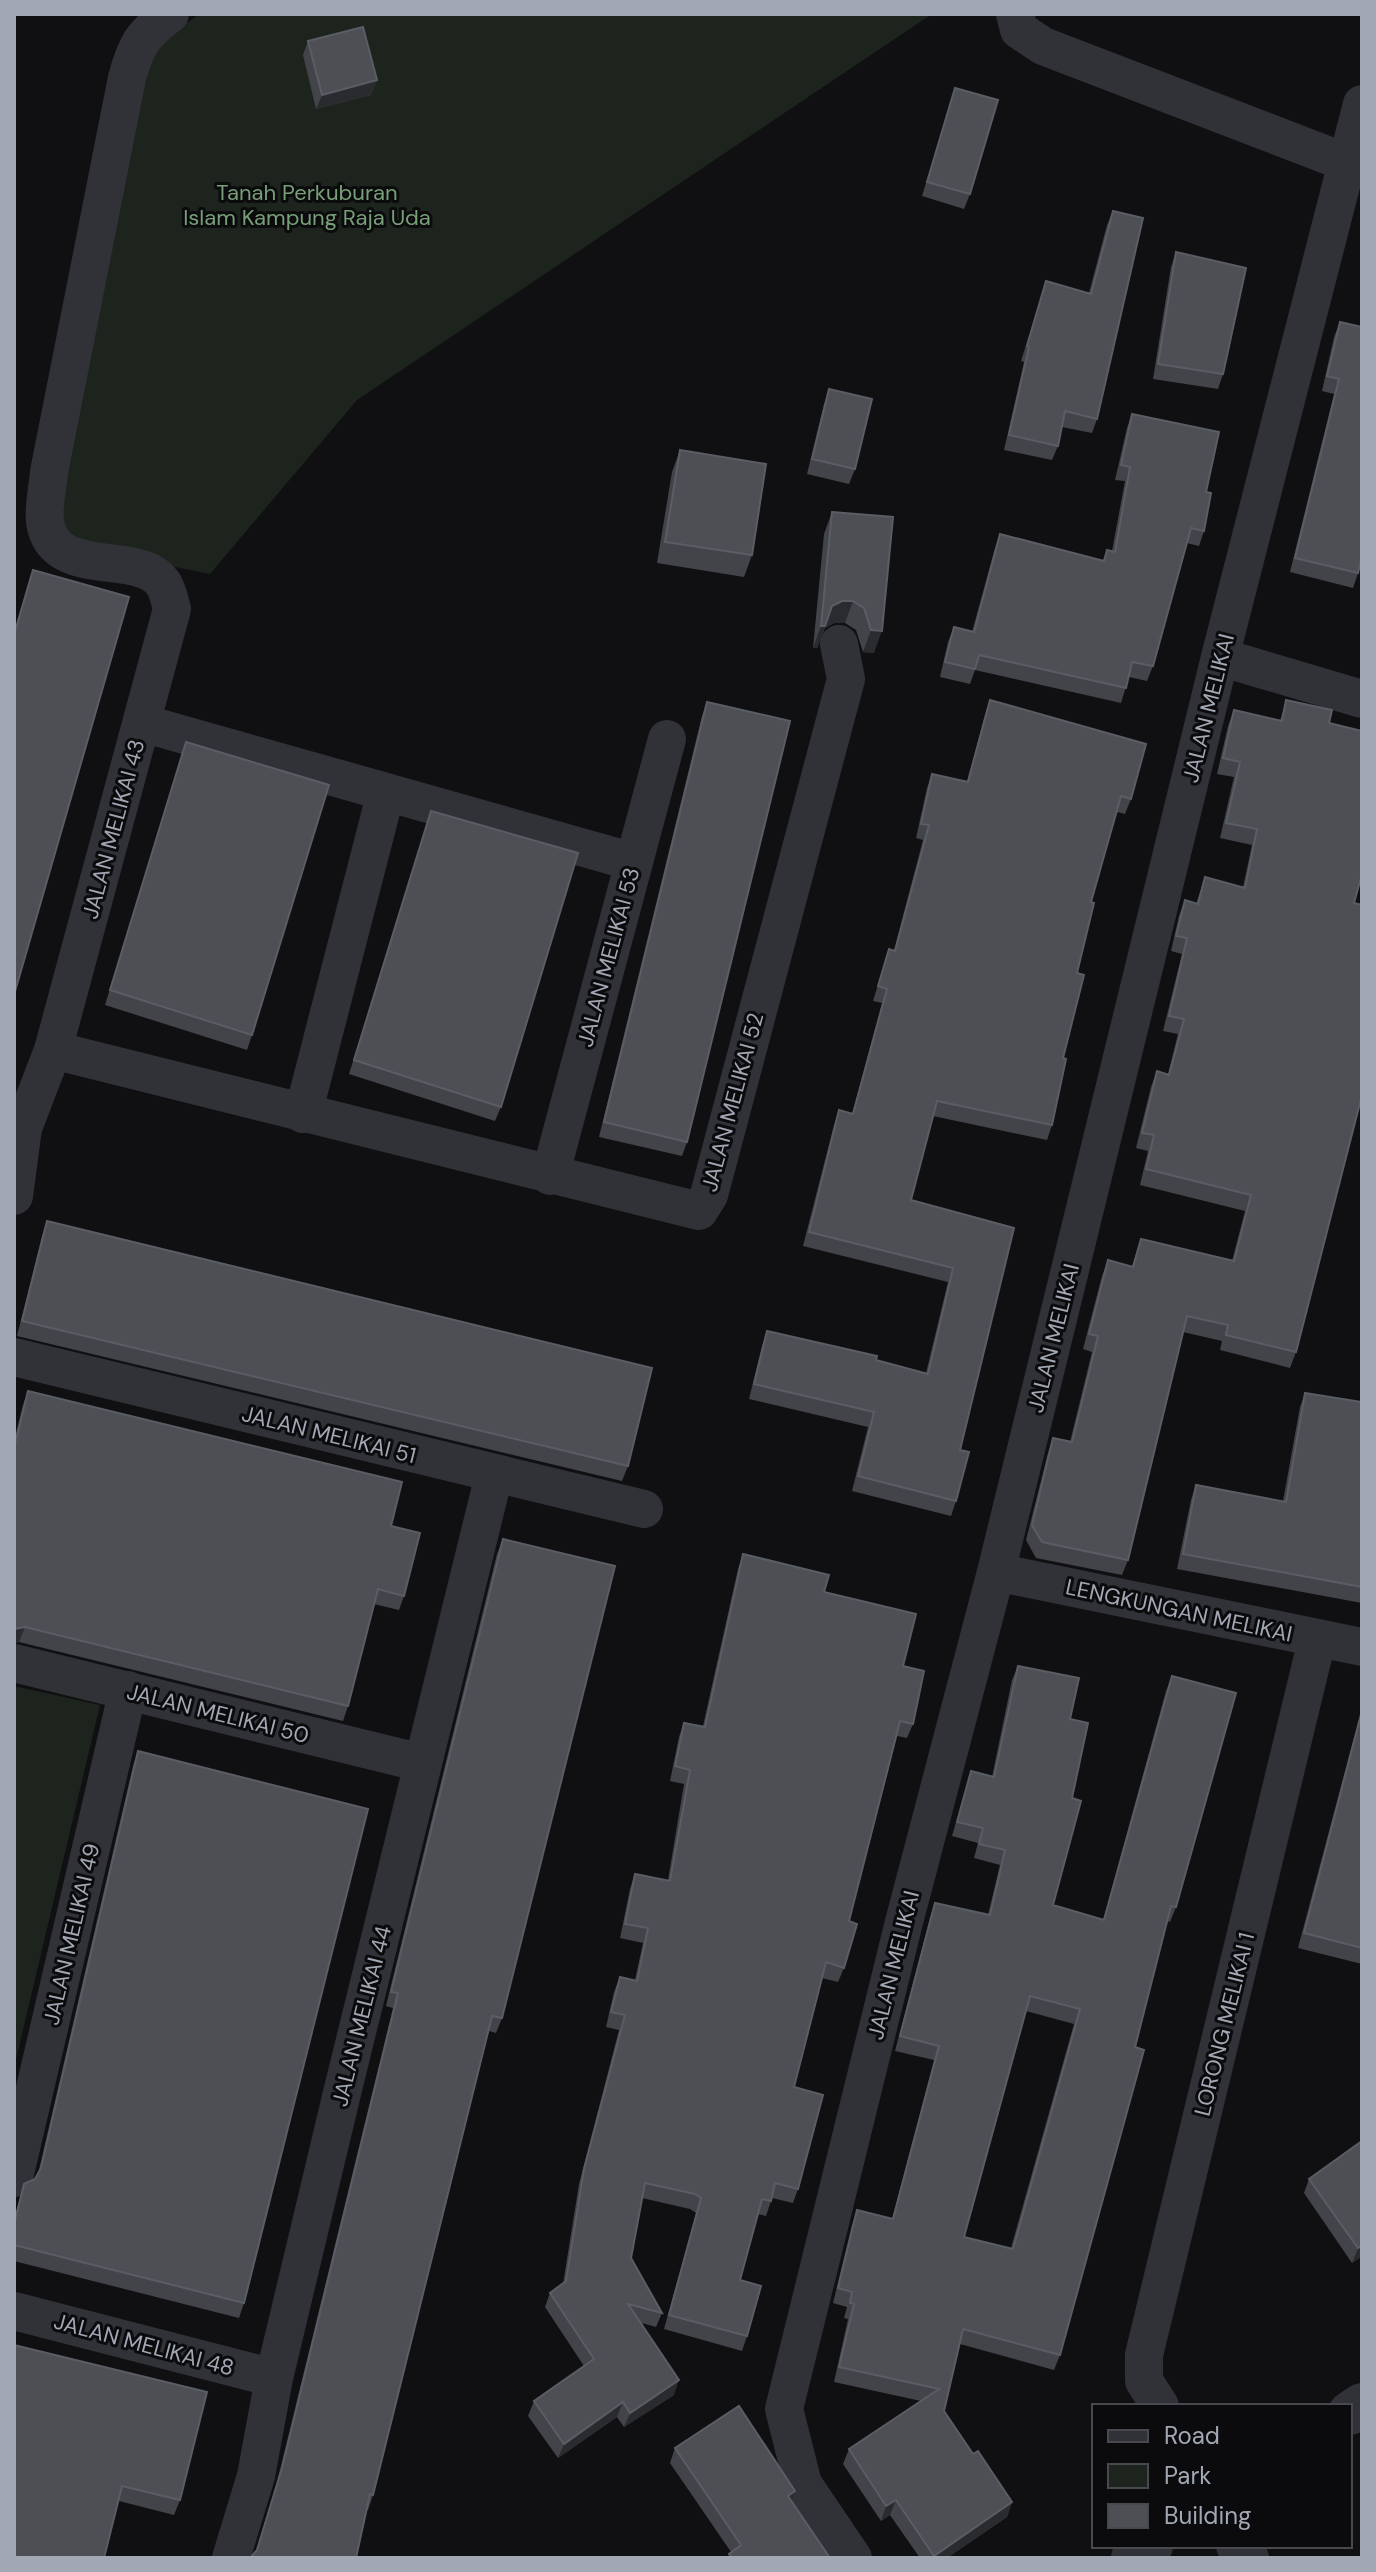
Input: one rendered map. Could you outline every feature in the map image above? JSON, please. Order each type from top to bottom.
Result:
[{"type":"street","name":"JALAN MELIKAI 43","points":[[14,1196],[23,1128],[53,1050],[172,609],[164,584],[146,572],[64,553],[50,538],[45,520],[49,472],[127,78],[145,32],[170,14]]},
{"type":"street","points":[[1015,14],[1019,30],[1043,46],[1345,162]]},
{"type":"street","name":"JALAN MELIKAI","points":[[853,2558],[803,2484],[784,2409],[904,1922],[996,1572],[1220,657],[1350,204],[1345,162],[1362,104]]},
{"type":"street","name":"JALAN MELIKAI 52","points":[[53,1050],[699,1211],[709,1195],[846,679],[839,644]]},
{"type":"street","points":[[1220,657],[1362,699]]},
{"type":"street","points":[[142,723],[634,862]]},
{"type":"street","name":"JALAN MELIKAI 53","points":[[550,1176],[667,739]]},
{"type":"street","points":[[303,1114],[386,792]]},
{"type":"street","name":"JALAN MELIKAI 51","points":[[14,1357],[644,1509]]},
{"type":"street","name":"JALAN MELIKAI 44","points":[[231,2558],[256,2476],[274,2378],[494,1475]]},
{"type":"street","name":"LENGKUNGAN MELIKAI","points":[[996,1572],[1362,1647]]},
{"type":"street","name":"LORONG MELIKAI 1","points":[[1159,2404],[1144,2381],[1144,2355],[1317,1640]]},
{"type":"street","name":"JALAN MELIKAI 50","points":[[14,1663],[422,1763]]},
{"type":"street","name":"JALAN MELIKAI 49","points":[[14,2178],[128,1690]]},
{"type":"street","name":"JALAN MELIKAI 48","points":[[14,2311],[274,2378]]},
{"type":"green space","name":"Tanah Perkuburan Islam Kampung Raja Uda","points":[[200,14],[932,14],[357,400],[210,574],[150,562],[66,537],[56,504],[152,46]]},
{"type":"green space","points":[[14,1686],[100,1705],[14,2068]]},
{"type":"building","points":[[363,27],[377,80],[322,95],[308,41]]},
{"type":"building","points":[[955,88],[998,100],[970,194],[927,182]]},
{"type":"building","points":[[1113,211],[1143,218],[1097,419],[1065,411],[1058,446],[1009,435],[1027,346],[1046,281],[1091,294]]},
{"type":"building","points":[[1176,252],[1246,268],[1223,374],[1158,364]]},
{"type":"building","points":[[1340,322],[1362,327],[1362,556],[1358,573],[1295,558],[1339,379],[1327,376]]},
{"type":"building","points":[[829,389],[872,399],[855,469],[812,459]]},
{"type":"building","points":[[1132,414],[1219,432],[1206,492],[1211,493],[1204,531],[1191,528],[1153,666],[1132,662],[1126,688],[979,655],[975,669],[945,662],[954,627],[974,632],[1000,534],[1104,561],[1107,550],[1115,552],[1130,467],[1121,465]]},
{"type":"building","points":[[680,450],[766,464],[752,555],[665,542]]},
{"type":"building","points":[[832,512],[893,517],[882,631],[871,630],[864,608],[853,601],[842,601],[832,606],[825,626],[821,626]]},
{"type":"building","points":[[33,570],[129,597],[14,995],[14,635]]},
{"type":"building","points":[[990,700],[1146,744],[1131,799],[1121,796],[1091,902],[1094,903],[1077,973],[1084,975],[1063,1058],[1066,1059],[1052,1125],[937,1101],[911,1200],[1014,1228],[960,1450],[969,1452],[956,1501],[858,1476],[874,1412],[754,1384],[767,1331],[877,1356],[876,1360],[928,1374],[953,1268],[809,1232],[839,1110],[853,1114],[887,989],[878,986],[889,949],[895,951],[929,825],[921,824],[932,774],[968,782]]},
{"type":"building","points":[[1286,700],[1332,710],[1329,723],[1362,731],[1362,874],[1354,903],[1362,905],[1362,1095],[1296,1352],[1226,1335],[1228,1325],[1187,1316],[1128,1560],[1042,1542],[1032,1525],[1053,1438],[1072,1442],[1098,1336],[1089,1334],[1108,1260],[1133,1267],[1141,1239],[1234,1261],[1251,1195],[1146,1169],[1154,1135],[1142,1133],[1157,1071],[1169,1075],[1184,1019],[1169,1016],[1187,938],[1176,936],[1185,900],[1198,904],[1205,877],[1245,888],[1257,829],[1226,823],[1240,762],[1223,758],[1234,710],[1282,721]]},
{"type":"building","points":[[707,702],[790,721],[687,1142],[604,1122]]},
{"type":"building","points":[[186,742],[329,785],[252,1035],[110,990]]},
{"type":"building","points":[[431,811],[578,853],[501,1107],[354,1060]]},
{"type":"building","points":[[47,1221],[652,1368],[628,1466],[22,1321]]},
{"type":"building","points":[[28,1391],[402,1482],[391,1526],[420,1533],[404,1596],[378,1589],[348,1706],[25,1627],[14,1629],[14,1448]]},
{"type":"building","points":[[1305,1393],[1362,1402],[1362,1587],[1183,1554],[1196,1485],[1286,1502]]},
{"type":"building","points":[[503,1539],[615,1566],[502,2018],[492,2016],[356,2558],[250,2558],[257,2550],[282,2468],[398,1993],[391,1992]]},
{"type":"building","points":[[743,1554],[829,1575],[824,1592],[916,1614],[903,1666],[924,1671],[913,1724],[900,1721],[849,1921],[857,1924],[844,1968],[826,1962],[794,2087],[823,2095],[798,2189],[775,2183],[771,2201],[762,2199],[740,2280],[761,2286],[747,2336],[669,2315],[701,2198],[645,2183],[631,2258],[662,2313],[628,2304],[679,2380],[630,2413],[623,2402],[564,2444],[534,2401],[594,2359],[550,2293],[566,2281],[584,2169],[625,2015],[611,2012],[620,1977],[637,1981],[648,1928],[625,1924],[635,1874],[670,1881],[690,1770],[675,1766],[684,1723],[705,1727]]},
{"type":"building","points":[[1018,1666],[1079,1678],[1070,1719],[1088,1723],[1072,1798],[1081,1801],[1053,1905],[1104,1920],[1172,1676],[1236,1693],[1176,1907],[1171,1906],[1135,2047],[1144,2050],[1060,2355],[963,2329],[944,2411],[973,2454],[978,2451],[1012,2502],[934,2556],[896,2500],[886,2506],[849,2449],[939,2389],[839,2367],[854,2304],[850,2303],[852,2292],[838,2288],[857,2210],[893,2219],[939,2046],[900,2036],[935,1903],[990,1915],[1005,1850],[979,1844],[983,1828],[957,1822],[971,1771],[994,1777]],"holes":[[[1030,1996],[1080,2009],[1013,2249],[964,2237]]]},
{"type":"building","points":[[1362,1711],[1362,1948],[1304,1933]]},
{"type":"building","points":[[138,1751],[368,1809],[244,2303],[14,2245],[14,2225],[24,2184],[35,2179],[41,2168]]},
{"type":"building","points":[[1362,2141],[1362,2245],[1358,2248],[1309,2179]]},
{"type":"building","points":[[14,2345],[207,2392],[180,2500],[122,2486],[104,2558],[14,2558]]},
{"type":"building","points":[[739,2406],[795,2491],[788,2496],[830,2558],[732,2558],[729,2554],[741,2545],[675,2448]]}]
